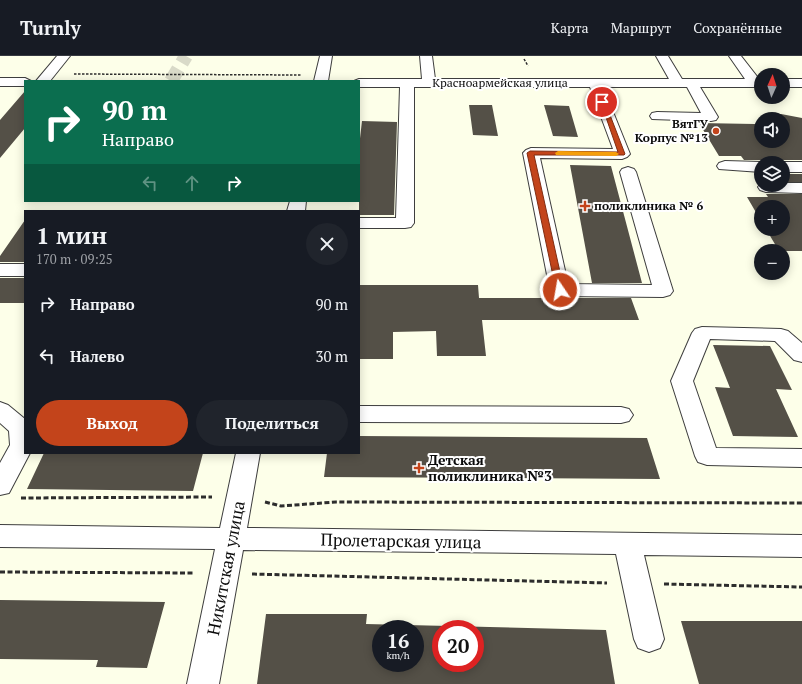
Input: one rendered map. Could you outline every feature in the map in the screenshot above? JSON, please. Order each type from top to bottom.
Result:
[{"type":"street","points":[[46,78],[64,56]]},
{"type":"street","points":[[321,80],[326,56]]},
{"type":"street","points":[[426,56],[429,83]]},
{"type":"street","points":[[657,116],[711,117],[662,56]]},
{"type":"street","points":[[735,56],[754,78]]},
{"type":"street","points":[[3,84],[24,82]]},
{"type":"street","name":"Красноармейская улица","points":[[360,83],[754,83]]},
{"type":"street","points":[[360,223],[405,223],[406,83]]},
{"type":"street","points":[[594,83],[622,154],[530,153],[560,290],[663,291],[628,172]]},
{"type":"street","points":[[790,83],[802,83]]},
{"type":"street","points":[[725,166],[754,167]]},
{"type":"street","points":[[790,167],[802,167]]},
{"type":"street","points":[[790,188],[802,188]]},
{"type":"street","points":[[0,270],[24,270]]},
{"type":"street","points":[[802,355],[781,335],[702,333],[682,381],[707,456],[802,458]]},
{"type":"street","points":[[0,410],[20,428],[22,445],[10,492]]},
{"type":"street","points":[[360,414],[621,415]]},
{"type":"street","name":"Никитская улица","points":[[203,684],[248,454]]},
{"type":"street","name":"Пролетарская улица","points":[[0,536],[802,546]]},
{"type":"street","points":[[628,544],[649,639]]},
{"type":"path","points":[[46,78],[305,75]]},
{"type":"path","points":[[10,492],[240,497],[282,506],[336,502],[802,504]]},
{"type":"path","points":[[0,572],[225,573],[463,580],[802,587]]},
{"type":"building","points":[[24,92],[24,129],[0,158],[0,120]]},
{"type":"building","points":[[469,105],[492,105],[498,136],[473,135]]},
{"type":"building","points":[[544,105],[569,106],[578,137],[553,136]]},
{"type":"building","name":"ВятГУ Корпус №13","points":[[790,116],[802,118],[802,160],[790,160],[790,156],[754,156],[754,160],[744,160],[741,156],[719,156],[699,123],[754,124],[754,148],[790,148]]},
{"type":"building","points":[[362,121],[397,122],[394,215],[360,215],[360,138]]},
{"type":"building","points":[[570,165],[611,166],[642,283],[592,283]]},
{"type":"building","points":[[790,174],[802,174],[802,182],[790,182]]},
{"type":"building","points":[[766,194],[802,194],[802,251],[790,251],[790,244],[775,244],[770,236],[790,236],[790,200],[754,200],[754,209],[747,197],[768,197]]},
{"type":"building","points":[[24,221],[24,262],[0,262],[0,256]]},
{"type":"building","points":[[0,278],[24,278],[24,303],[0,303]]},
{"type":"building","points":[[360,285],[478,285],[479,298],[631,298],[639,320],[482,320],[486,356],[437,356],[436,331],[393,332],[393,359],[360,359]]},
{"type":"building","points":[[713,345],[770,346],[792,390],[776,389],[798,437],[733,436],[715,387],[730,388]]},
{"type":"building","points":[[360,436],[647,438],[660,479],[324,477],[327,454],[360,454]]},
{"type":"building","points":[[44,454],[203,454],[193,491],[27,489]]},
{"type":"building","points":[[0,600],[165,602],[147,668],[96,667],[98,660],[0,659]]},
{"type":"building","points":[[266,614],[367,614],[366,624],[372,624],[372,672],[424,672],[424,625],[432,626],[432,672],[484,672],[484,627],[606,630],[615,684],[257,684]]},
{"type":"building","points":[[681,621],[802,621],[802,684],[699,684]]},
{"type":"tunnel","points":[[172,80],[186,56]]},
{"type":"slow traffic","points":[[558,153],[616,154]]},
{"type":"place","name":"ВятГУ Корпус №13","points":[[716,131]]},
{"type":"place","name":"поликлиника № 6","points":[[585,206]]},
{"type":"place","name":"Детская поликлиника №3","points":[[419,468]]},
{"type":"route","points":[[560,290],[530,153],[622,154],[602,102]]}]
